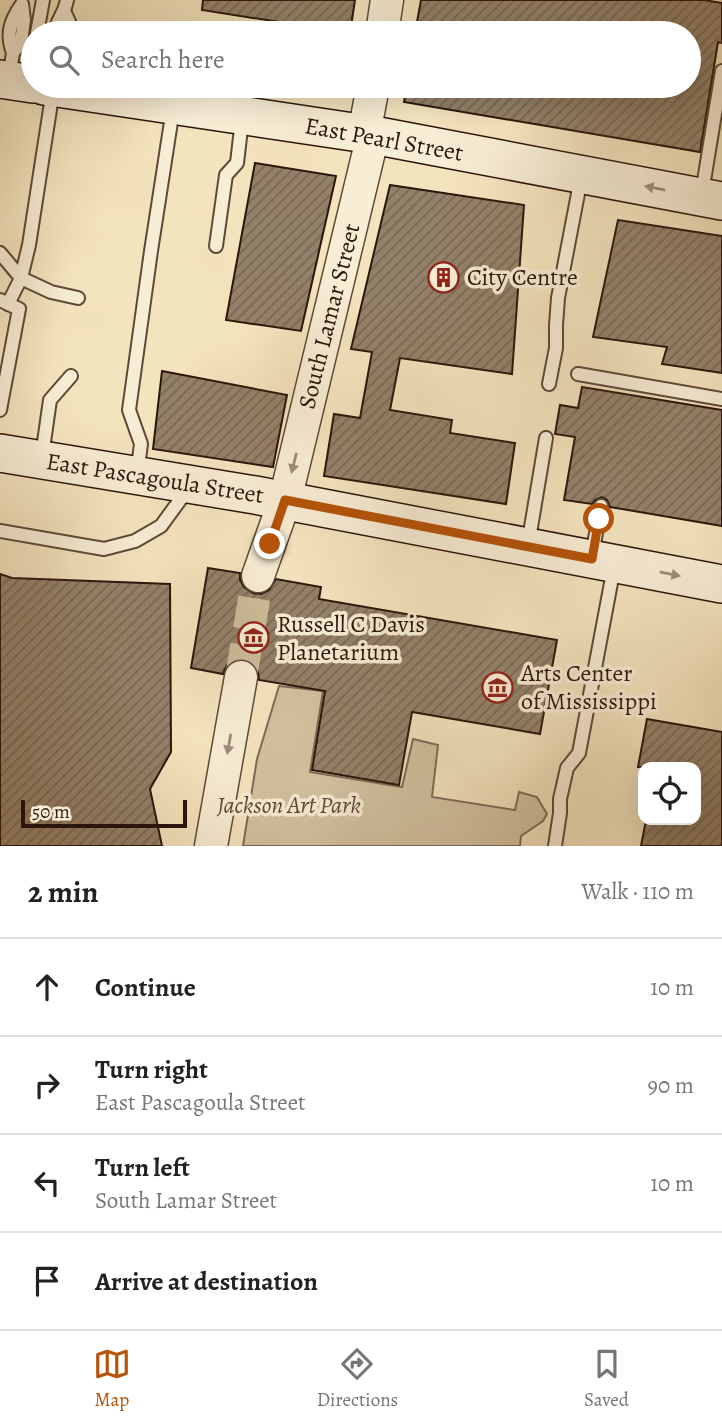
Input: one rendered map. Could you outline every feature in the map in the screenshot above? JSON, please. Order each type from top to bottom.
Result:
[{"type":"main road","name":"East Pearl Street","points":[[145,98],[174,106],[369,135],[712,199]]},
{"type":"main road","name":"East Pascagoula Street","points":[[0,453],[285,500],[722,584]]},
{"type":"street","points":[[384,21],[387,0]]},
{"type":"street","name":"South Lamar Street","points":[[258,576],[285,500],[369,135],[372,98]]},
{"type":"street","points":[[211,846],[241,677]]},
{"type":"lane","points":[[39,21],[43,0]]},
{"type":"lane","points":[[22,2],[24,21]]},
{"type":"lane","points":[[712,199],[722,71]]},
{"type":"lane","points":[[0,410],[19,309],[4,302],[21,278],[29,245],[30,98]]},
{"type":"lane","points":[[137,476],[141,444],[130,410],[174,106]]},
{"type":"lane","points":[[216,246],[226,174],[237,163],[243,116]]},
{"type":"lane","points":[[549,384],[556,348],[558,298],[581,174]]},
{"type":"lane","points":[[0,253],[21,278],[51,292],[78,298]]},
{"type":"lane","points":[[578,374],[722,399]]},
{"type":"lane","points":[[41,460],[50,400],[71,376]]},
{"type":"lane","points":[[528,547],[546,438]]},
{"type":"lane","points":[[0,531],[104,549],[114,547],[135,541],[161,526],[191,484]]},
{"type":"lane","points":[[555,846],[560,799],[567,768],[579,753],[603,561],[601,506]]},
{"type":"green space","name":"Jackson Art Park","points":[[279,686],[323,691],[310,772],[402,787],[413,739],[438,745],[432,797],[515,810],[519,792],[537,797],[547,814],[543,821],[521,836],[520,846],[243,846],[257,759]]},
{"type":"building","points":[[203,0],[355,0],[352,21],[273,21],[202,10]]},
{"type":"building","points":[[421,0],[704,0],[722,3],[722,43],[718,42],[700,152],[404,102],[405,98],[701,98],[701,21],[417,21]]},
{"type":"building","points":[[255,163],[336,176],[301,331],[226,320]]},
{"type":"building","name":"City Centre","points":[[390,185],[524,205],[512,374],[400,358],[390,410],[452,420],[450,433],[515,443],[506,504],[324,476],[334,414],[360,418],[372,352],[351,349]]},
{"type":"building","points":[[618,220],[722,236],[722,373],[662,364],[667,347],[593,337]]},
{"type":"building","points":[[162,371],[287,395],[273,467],[153,449]]},
{"type":"building","points":[[582,387],[722,410],[722,526],[610,507],[602,497],[592,504],[564,500],[575,437],[555,434],[560,405],[578,408]]},
{"type":"building","name":"Arts Center of Mississippi","points":[[208,568],[240,573],[244,587],[253,593],[261,594],[269,590],[276,579],[321,587],[319,599],[557,640],[540,734],[412,712],[399,785],[312,770],[325,691],[259,680],[253,663],[244,659],[227,665],[223,674],[191,668]]},
{"type":"building","points":[[0,574],[12,578],[170,584],[171,752],[150,789],[162,846],[0,846]]},
{"type":"building","points":[[647,719],[722,732],[722,846],[641,846],[645,825],[701,825],[701,762],[639,762]]},
{"type":"tunnel","points":[[241,677],[258,576]]},
{"type":"place","name":"City Centre","points":[[444,277]]},
{"type":"place","name":"Russell C Davis Planetarium","points":[[254,638]]},
{"type":"place","name":"Arts Center of Mississippi","points":[[498,687]]},
{"type":"route","points":[[270,544],[285,500],[592,559],[599,519]]}]
